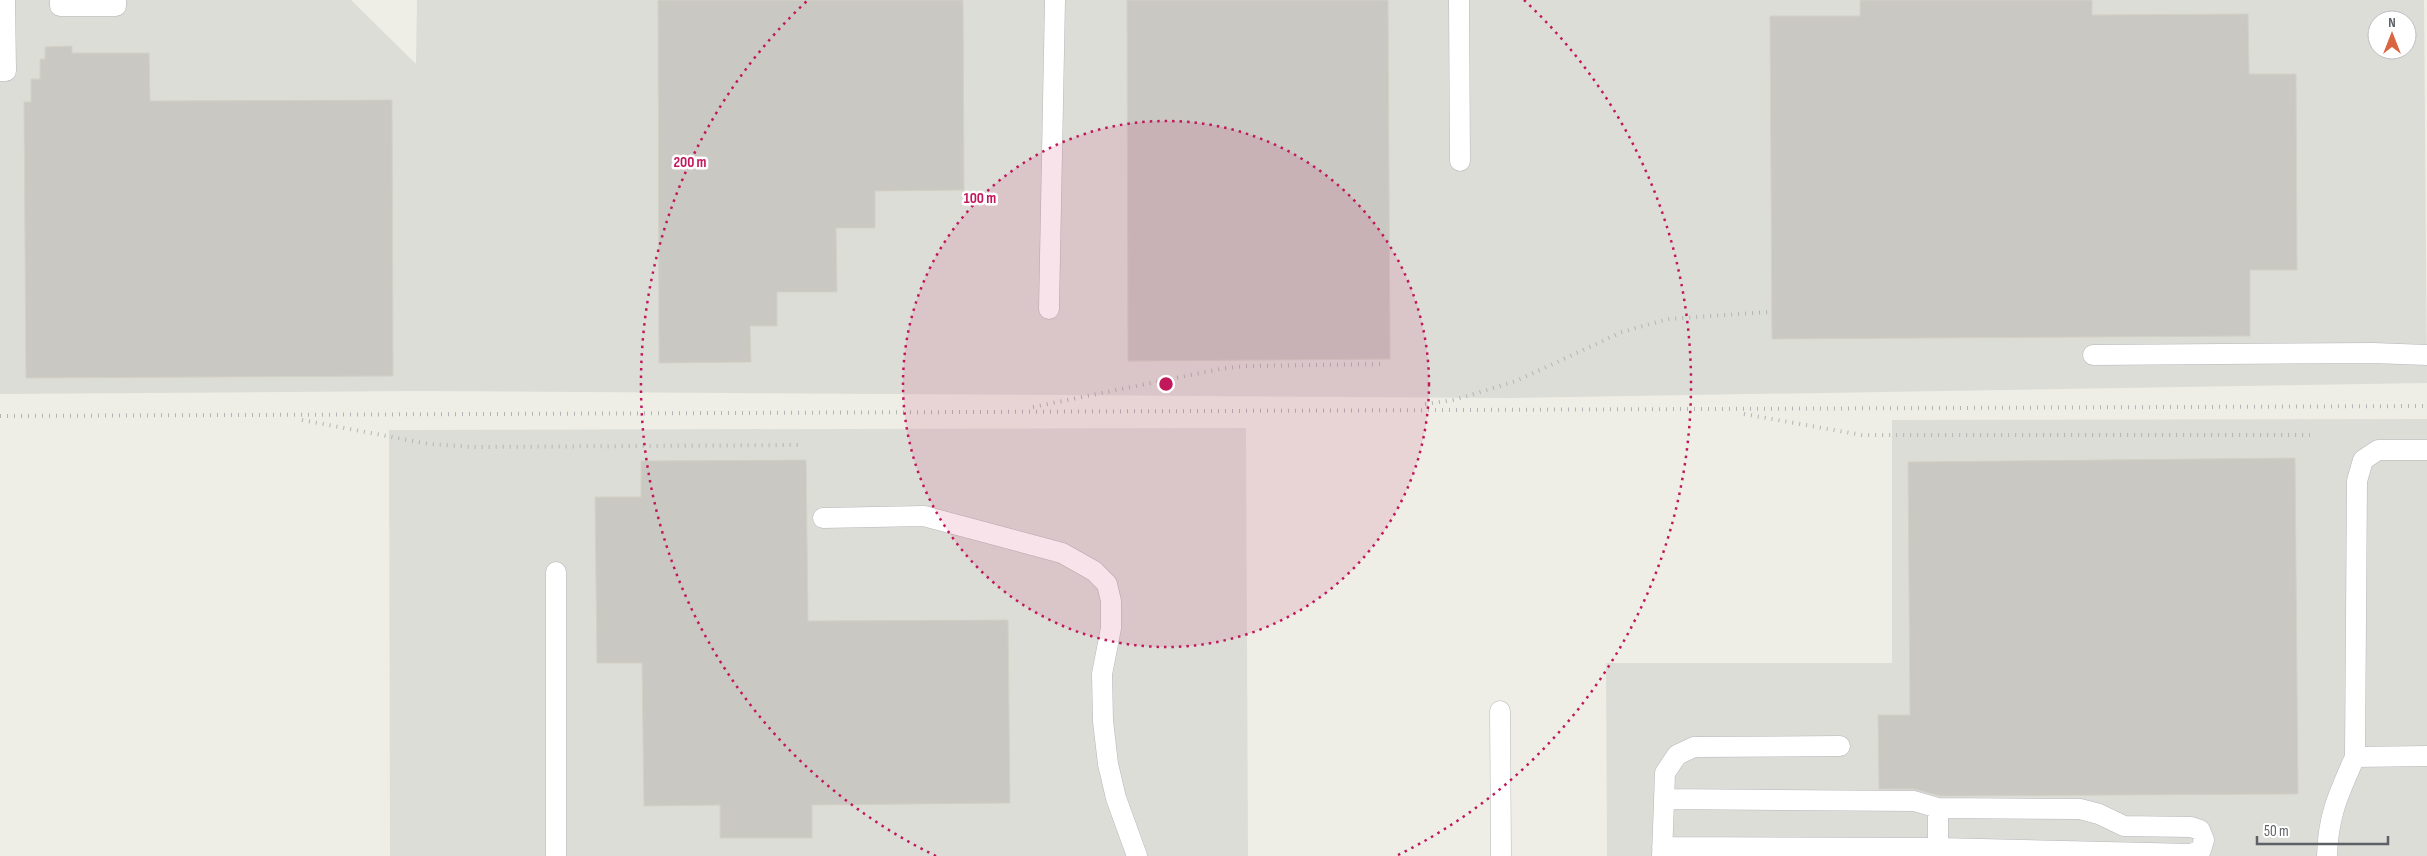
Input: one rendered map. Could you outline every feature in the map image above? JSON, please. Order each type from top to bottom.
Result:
[{"type":"lane","points":[[0,71],[6,71],[5,0]]},
{"type":"lane","points":[[60,0],[60,6],[116,6],[116,0]]},
{"type":"lane","points":[[1049,309],[1054,0]]},
{"type":"lane","points":[[1459,0],[1460,161]]},
{"type":"lane","points":[[2093,355],[2373,353],[2427,355]]},
{"type":"lane","points":[[2327,856],[2328,829],[2337,798],[2355,757],[2357,481],[2363,460],[2378,450],[2427,450]]},
{"type":"lane","points":[[823,518],[924,516],[1062,554],[1094,571],[1107,584],[1111,601],[1111,628],[1102,674],[1103,721],[1108,764],[1116,798],[1137,856]]},
{"type":"lane","points":[[556,572],[556,856]]},
{"type":"lane","points":[[1500,711],[1501,856]]},
{"type":"lane","points":[[1664,799],[1914,800],[1938,808],[2080,809],[2099,814],[2124,826],[2191,827],[2200,830],[2204,840],[2202,850],[2191,854],[1662,851],[1664,799],[1665,773],[1677,755],[1694,747],[1840,746]]},
{"type":"lane","points":[[2355,757],[2427,756]]},
{"type":"lane","points":[[1938,808],[1938,852]]},
{"type":"lane","points":[[2124,826],[2125,854]]},
{"type":"shaded area","points":[[0,0],[351,0],[416,64],[417,0],[2424,0],[2427,383],[1512,398],[415,391],[0,394]]},
{"type":"shaded area","points":[[2427,419],[2427,856],[1607,856],[1606,663],[1892,663],[1892,420]]},
{"type":"shaded area","points":[[1246,428],[1248,856],[390,856],[389,430]]},
{"type":"building","points":[[658,0],[963,0],[964,190],[875,191],[875,228],[836,228],[837,292],[777,292],[777,326],[750,326],[751,362],[659,363]]},
{"type":"building","points":[[1127,0],[1388,0],[1390,359],[1128,361]]},
{"type":"building","points":[[1860,0],[2092,0],[2092,15],[2248,14],[2249,74],[2296,74],[2297,270],[2250,270],[2250,336],[1772,339],[1770,16],[1860,16]]},
{"type":"building","points":[[72,46],[72,53],[149,53],[150,101],[392,100],[393,376],[26,378],[24,102],[31,102],[31,79],[40,79],[40,59],[45,59],[45,47]]},
{"type":"building","points":[[2295,458],[2298,794],[1940,796],[1914,789],[1879,789],[1878,715],[1910,715],[1908,462]]},
{"type":"building","points":[[806,460],[808,621],[1008,620],[1010,803],[812,805],[812,838],[720,838],[720,805],[644,806],[642,663],[597,663],[595,497],[641,497],[641,461]]},
{"type":"railway","points":[[1425,404],[1454,400],[1516,381],[1622,332],[1668,319],[1769,312]]},
{"type":"railway","points":[[1033,407],[1220,369],[1246,366],[1383,364]]},
{"type":"railway","points":[[0,416],[2427,406]]},
{"type":"railway","points":[[1744,414],[1862,435],[2310,435]]},
{"type":"railway","points":[[302,420],[429,444],[473,447],[803,445]]}]
